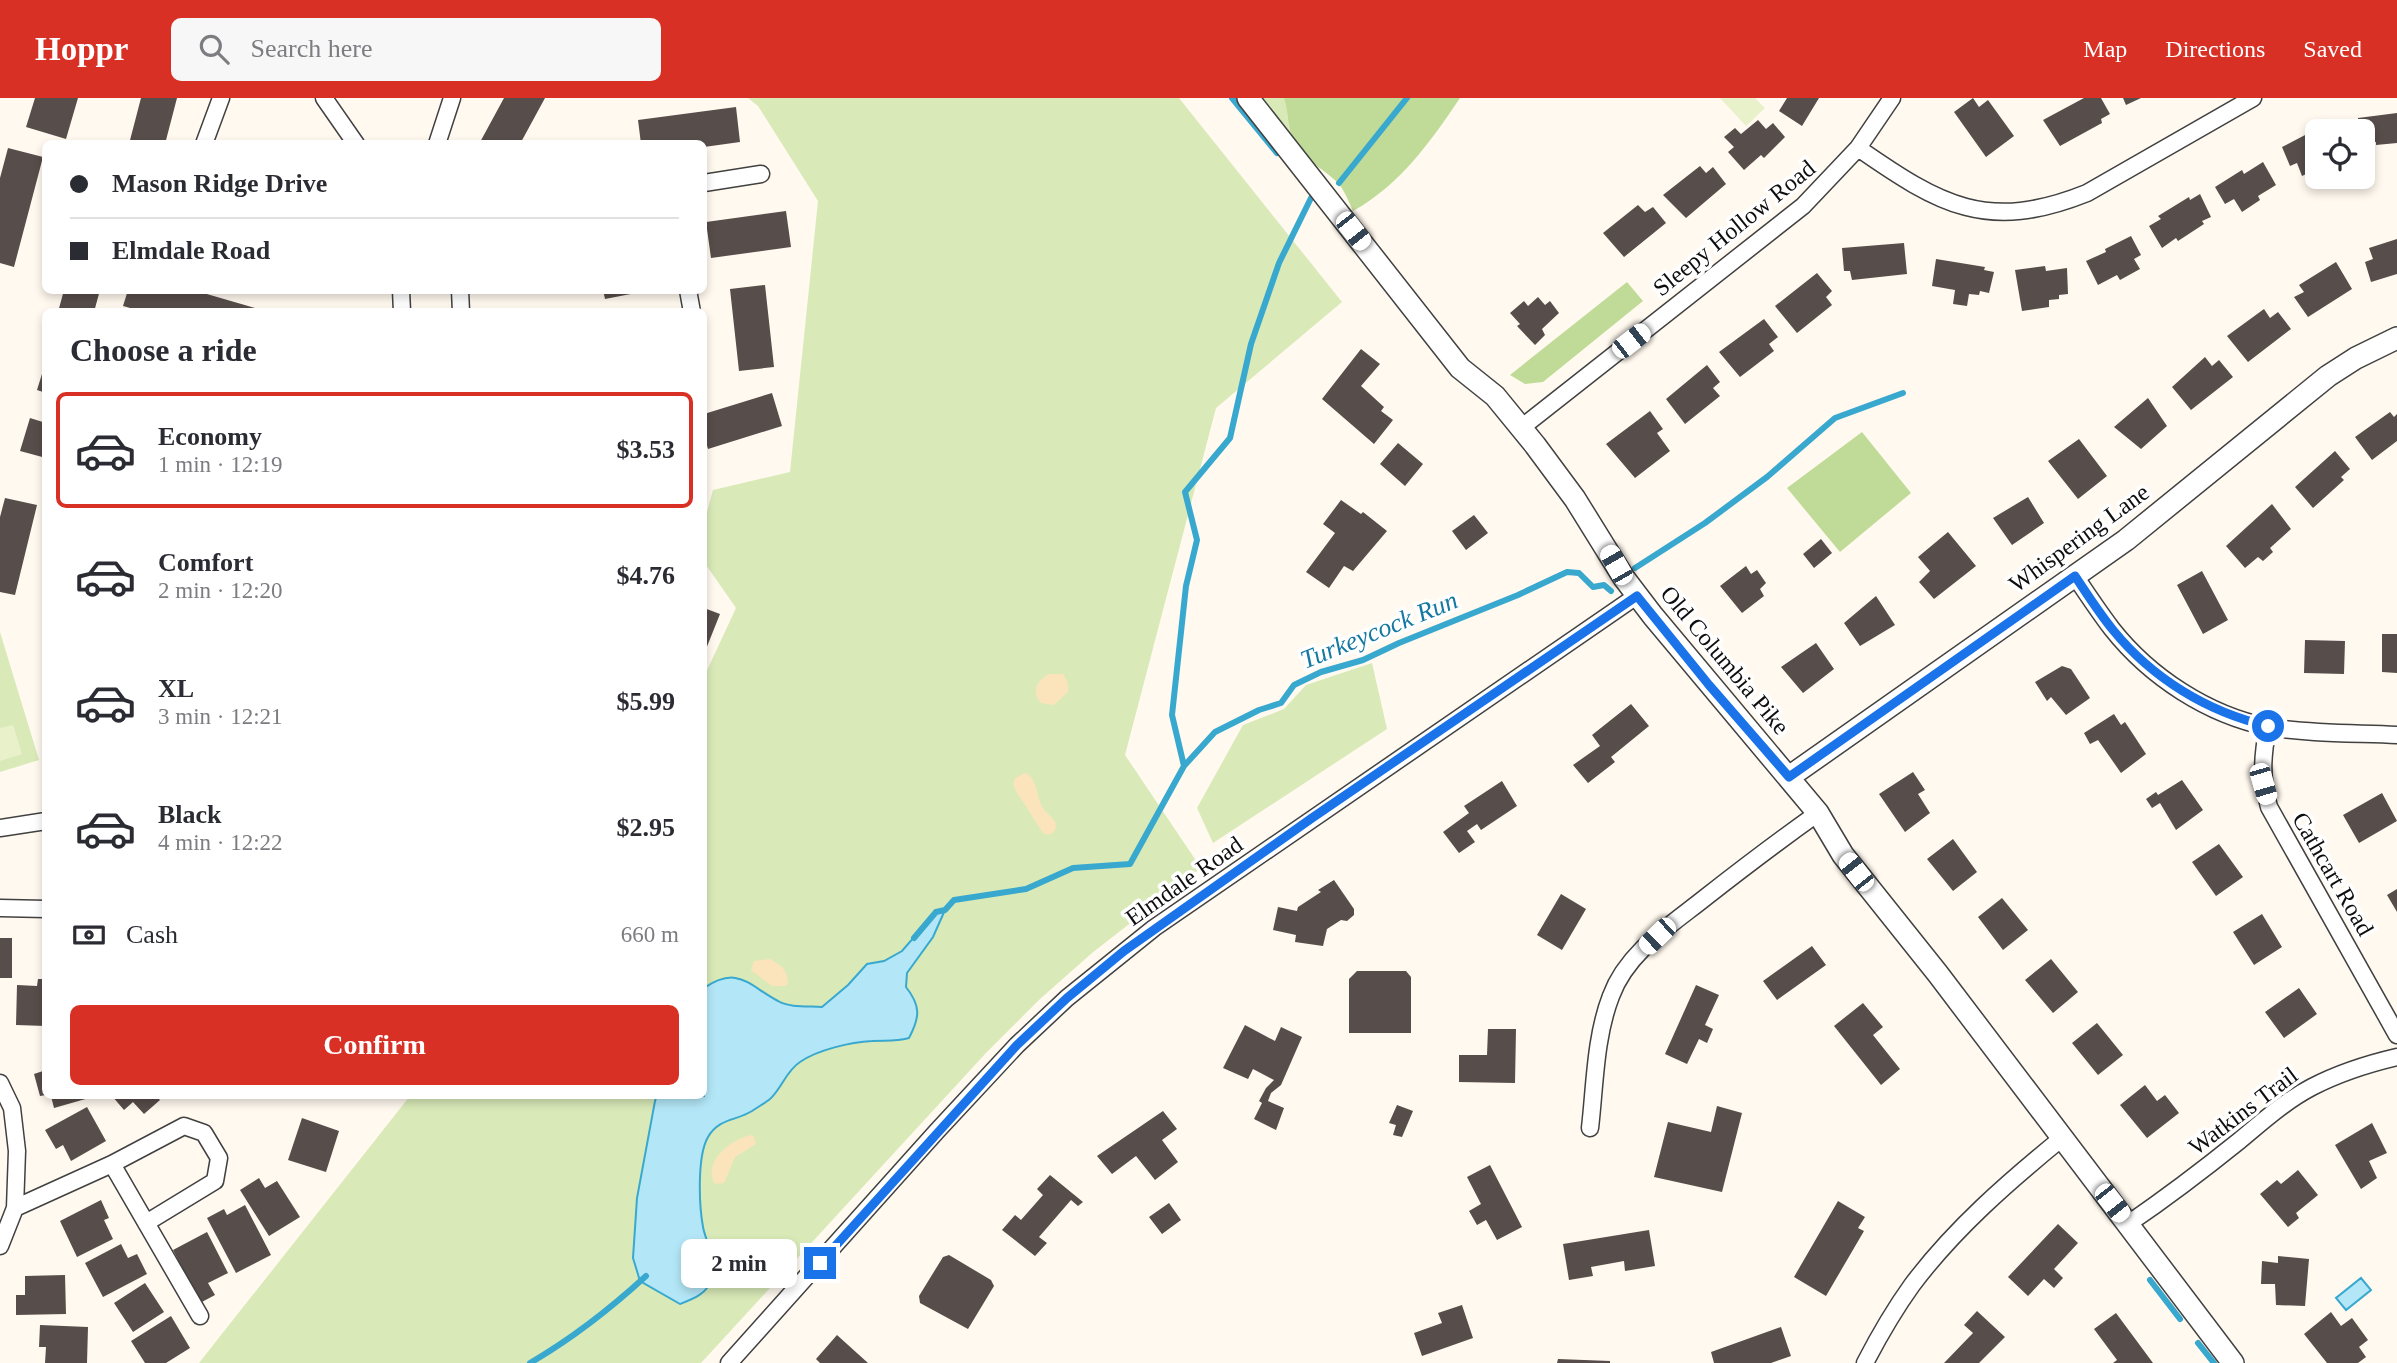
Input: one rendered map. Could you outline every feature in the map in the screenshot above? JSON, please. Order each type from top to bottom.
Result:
[{"type":"street","points":[[205,140],[221,98]]},
{"type":"street","points":[[324,98],[352,140]]},
{"type":"street","points":[[438,140],[452,98]]},
{"type":"street","name":"Old Columbia Pike","points":[[1248,98],[1460,368],[1486,387],[1521,428],[1575,499],[1637,596],[1818,813],[1843,855],[1938,974],[2233,1363]]},
{"type":"street","name":"Sleepy Hollow Road","points":[[1521,428],[1803,205],[1858,148],[1892,98]]},
{"type":"street","points":[[1858,148],[1910,185],[1939,199],[1972,209],[2029,211],[2059,204],[2087,193],[2253,98]]},
{"type":"street","points":[[707,183],[761,174]]},
{"type":"street","name":"Whispering Lane","points":[[1789,777],[2126,540],[2328,376],[2356,358],[2397,338]]},
{"type":"street","points":[[2075,576],[2113,631],[2140,658],[2166,680],[2220,712],[2268,726],[2397,735]]},
{"type":"street","name":"Elmdale Road","points":[[729,1363],[937,1131],[1017,1045],[1067,998],[1154,928],[1637,596]]},
{"type":"street","name":"Cathcart Road","points":[[2268,726],[2261,760],[2269,807],[2397,1035]]},
{"type":"street","points":[[1590,1128],[1603,1018],[1623,972],[1657,936],[1759,855],[1818,813]]},
{"type":"street","points":[[0,828],[42,822]]},
{"type":"street","points":[[0,908],[42,909]]},
{"type":"street","name":"Watkins Trail","points":[[2128,1224],[2174,1193],[2309,1088],[2347,1071],[2397,1057]]},
{"type":"street","points":[[0,1083],[12,1108],[17,1151],[16,1208],[0,1246]]},
{"type":"street","points":[[16,1208],[112,1164],[184,1126],[204,1133],[219,1158],[215,1181],[146,1223]]},
{"type":"street","points":[[1864,1363],[1913,1284],[1945,1245],[1992,1198],[2062,1138]]},
{"type":"street","points":[[112,1164],[200,1316]]},
{"type":"green space","points":[[748,98],[1179,98],[1342,302],[1216,408],[1125,755],[1201,868],[1092,953],[1040,999],[985,1054],[701,1363],[199,1363],[408,1099],[707,1099],[707,671],[736,608],[707,566],[707,512],[713,490],[790,472],[818,201],[758,106]]},
{"type":"green space","points":[[1261,98],[1339,98],[1294,140]]},
{"type":"green space","points":[[1284,98],[1460,98],[1426,146],[1400,175],[1353,211],[1340,185],[1308,159],[1298,147],[1290,130]]},
{"type":"green space","points":[[1720,98],[1755,98],[1765,108],[1746,126]]},
{"type":"green space","points":[[1627,282],[1643,301],[1543,382],[1525,384],[1510,375]]},
{"type":"green space","points":[[1862,432],[1911,493],[1840,552],[1787,488]]},
{"type":"green space","points":[[0,632],[39,760],[0,772]]},
{"type":"green space","points":[[1372,663],[1387,729],[1213,843],[1197,808],[1243,725],[1284,709],[1306,685]]},
{"type":"green space","points":[[13,725],[22,754],[0,761],[0,728]]},
{"type":"sand","points":[[1048,674],[1063,674],[1068,683],[1068,692],[1054,705],[1041,703],[1036,695],[1038,684]]},
{"type":"sand","points":[[1025,773],[1035,783],[1043,808],[1055,822],[1055,830],[1048,835],[1043,833],[1013,784],[1015,778]]},
{"type":"sand","points":[[769,959],[785,971],[788,979],[786,986],[772,986],[751,970],[754,961]]},
{"type":"sand","points":[[753,1135],[756,1144],[735,1157],[724,1183],[715,1184],[712,1167],[721,1152],[737,1140]]},
{"type":"water","points":[[945,910],[933,937],[907,973],[906,987],[917,1012],[909,1038],[854,1043],[834,1047],[807,1058],[791,1070],[770,1099],[746,1114],[717,1126],[704,1145],[700,1181],[703,1227],[714,1266],[712,1279],[707,1289],[680,1304],[640,1281],[633,1258],[637,1198],[655,1101],[707,1099],[707,986],[716,981],[734,978],[783,1003],[822,1007],[867,964],[884,961],[902,951],[936,912]]},
{"type":"water","points":[[2361,1278],[2371,1290],[2346,1310],[2336,1298]]},
{"type":"building","points":[[35,98],[78,98],[66,139],[26,127]]},
{"type":"building","points":[[141,98],[177,98],[166,140],[130,140]]},
{"type":"building","points":[[504,98],[545,98],[522,140],[481,140]]},
{"type":"building","points":[[1787,98],[1819,98],[1802,126],[1779,111]]},
{"type":"building","points":[[1973,98],[1979,107],[1988,100],[2014,136],[1986,157],[1954,112]]},
{"type":"building","points":[[2084,98],[2101,98],[2110,114],[2101,119],[2102,123],[2060,146],[2043,120]]},
{"type":"building","points":[[2123,98],[2141,98],[2126,105]]},
{"type":"building","points":[[736,107],[740,142],[707,147],[707,140],[640,140],[638,120]]},
{"type":"building","points":[[2397,113],[2397,143],[2376,145],[2375,119],[2358,118]]},
{"type":"building","points":[[1758,120],[1766,129],[1773,123],[1785,137],[1764,158],[1761,155],[1744,170],[1728,152],[1734,147],[1724,137],[1735,128],[1741,134]]},
{"type":"building","points":[[2305,135],[2305,175],[2302,176],[2297,163],[2290,166],[2282,147]]},
{"type":"building","points":[[8,148],[42,157],[14,267],[0,263],[0,178]]},
{"type":"building","points":[[2263,162],[2276,185],[2258,196],[2260,200],[2242,212],[2234,199],[2225,204],[2215,187],[2242,170],[2244,174]]},
{"type":"building","points":[[1700,166],[1706,173],[1713,167],[1726,184],[1686,218],[1663,195]]},
{"type":"building","points":[[2200,194],[2211,217],[2178,241],[2176,238],[2162,248],[2149,226],[2161,219],[2158,216],[2189,197],[2190,200]]},
{"type":"building","points":[[1638,205],[1645,212],[1653,207],[1666,223],[1624,257],[1603,233]]},
{"type":"building","points":[[786,211],[791,247],[711,258],[707,222]]},
{"type":"building","points":[[2131,236],[2141,255],[2134,259],[2140,269],[2120,280],[2117,275],[2098,285],[2086,261]]},
{"type":"building","points":[[2397,239],[2397,274],[2371,282],[2365,262],[2373,259],[2369,248]]},
{"type":"building","points":[[1904,243],[1907,274],[1852,280],[1850,271],[1844,271],[1842,248]]},
{"type":"building","points":[[1936,259],[1985,267],[1984,270],[1994,272],[1989,293],[1980,291],[1979,295],[1969,294],[1967,306],[1953,304],[1955,290],[1932,286]]},
{"type":"building","points":[[2336,262],[2352,289],[2308,317],[2294,297],[2304,292],[2299,285]]},
{"type":"building","points":[[2045,266],[2046,271],[2067,268],[2068,294],[2049,300],[2049,307],[2022,311],[2015,270]]},
{"type":"building","points":[[1817,273],[1832,291],[1826,297],[1832,305],[1797,333],[1775,306]]},
{"type":"building","points":[[765,285],[774,367],[739,371],[730,289]]},
{"type":"building","points":[[63,294],[99,294],[95,308],[59,308]]},
{"type":"building","points":[[127,294],[207,294],[255,308],[130,308],[123,306]]},
{"type":"building","points":[[604,294],[631,294],[605,299]]},
{"type":"building","points":[[1538,297],[1545,305],[1550,301],[1559,313],[1542,329],[1545,335],[1535,345],[1517,326],[1520,324],[1510,313],[1524,301],[1528,306]]},
{"type":"building","points":[[2264,309],[2270,318],[2278,312],[2291,329],[2248,362],[2227,336]]},
{"type":"building","points":[[1764,319],[1778,337],[1769,344],[1774,351],[1740,377],[1719,352]]},
{"type":"building","points":[[1361,349],[1380,364],[1361,386],[1384,407],[1381,411],[1393,420],[1374,444],[1322,399]]},
{"type":"building","points":[[2205,357],[2212,366],[2219,360],[2233,377],[2191,410],[2172,387]]},
{"type":"building","points":[[1707,365],[1720,382],[1713,388],[1720,396],[1685,424],[1666,399]]},
{"type":"building","points":[[42,374],[42,392],[37,390]]},
{"type":"building","points":[[772,393],[782,426],[708,449],[707,413]]},
{"type":"building","points":[[2148,398],[2167,426],[2141,449],[2114,427]]},
{"type":"building","points":[[1650,411],[1663,429],[1657,433],[1670,451],[1635,478],[1606,444]]},
{"type":"building","points":[[2390,412],[2394,417],[2397,414],[2397,441],[2372,460],[2355,437]]},
{"type":"building","points":[[30,418],[42,422],[42,457],[20,451]]},
{"type":"building","points":[[2079,439],[2107,476],[2078,499],[2048,461]]},
{"type":"building","points":[[1398,443],[1423,464],[1405,486],[1380,464]]},
{"type":"building","points":[[2335,451],[2350,469],[2341,477],[2344,480],[2313,508],[2295,487]]},
{"type":"building","points":[[2028,497],[2044,523],[2012,545],[1993,518]]},
{"type":"building","points":[[5,498],[37,505],[15,595],[0,592],[0,517]]},
{"type":"building","points":[[1341,500],[1361,514],[1363,512],[1387,531],[1353,571],[1344,566],[1329,588],[1306,572],[1335,533],[1323,524]]},
{"type":"building","points":[[2272,504],[2291,529],[2270,548],[2273,552],[2263,561],[2258,557],[2245,568],[2226,546]]},
{"type":"building","points":[[1474,515],[1488,533],[1466,550],[1452,531]]},
{"type":"building","points":[[1948,532],[1976,566],[1934,599],[1919,582],[1930,571],[1918,557]]},
{"type":"building","points":[[1821,539],[1832,553],[1814,568],[1803,554]]},
{"type":"building","points":[[1746,566],[1751,574],[1757,570],[1766,583],[1760,589],[1764,596],[1742,613],[1720,586]]},
{"type":"building","points":[[2202,571],[2228,620],[2203,634],[2177,585]]},
{"type":"building","points":[[1876,596],[1895,625],[1860,646],[1844,623]]},
{"type":"building","points":[[707,609],[720,614],[707,646]]},
{"type":"building","points":[[2382,634],[2397,634],[2397,673],[2382,672]]},
{"type":"building","points":[[2305,640],[2345,641],[2344,674],[2304,673]]},
{"type":"building","points":[[1816,643],[1834,669],[1803,693],[1781,667]]},
{"type":"building","points":[[2062,666],[2071,669],[2090,698],[2066,715],[2051,697],[2047,701],[2035,682]]},
{"type":"building","points":[[1631,704],[1649,726],[1611,757],[1615,762],[1588,783],[1573,765],[1600,746],[1592,735]]},
{"type":"building","points":[[2114,714],[2121,725],[2125,722],[2146,754],[2121,773],[2098,740],[2090,744],[2084,733]]},
{"type":"building","points":[[1913,772],[1925,790],[1918,794],[1930,813],[1905,832],[1879,794]]},
{"type":"building","points":[[2182,780],[2203,810],[2176,830],[2160,803],[2152,808],[2146,799]]},
{"type":"building","points":[[1502,781],[1517,806],[1481,830],[1477,824],[1467,831],[1475,842],[1459,853],[1443,832],[1469,813],[1464,806]]},
{"type":"building","points":[[2382,793],[2397,821],[2359,843],[2343,815]]},
{"type":"building","points":[[1953,839],[1977,872],[1953,891],[1927,859]]},
{"type":"building","points":[[2219,844],[2243,877],[2216,896],[2192,862]]},
{"type":"building","points":[[1334,880],[1354,909],[1354,915],[1347,921],[1341,920],[1327,929],[1323,946],[1295,942],[1296,935],[1273,930],[1278,907],[1297,911],[1298,907],[1321,892],[1318,890]]},
{"type":"building","points":[[2397,889],[2397,912],[2387,895]]},
{"type":"building","points":[[1561,894],[1586,909],[1562,950],[1537,935]]},
{"type":"building","points":[[2002,898],[2028,930],[2003,950],[1978,917]]},
{"type":"building","points":[[2262,914],[2282,947],[2254,965],[2233,932]]},
{"type":"building","points":[[0,938],[12,938],[12,978],[0,978]]},
{"type":"building","points":[[1812,946],[1826,965],[1777,1000],[1763,981]]},
{"type":"building","points":[[2051,959],[2078,992],[2053,1013],[2025,980]]},
{"type":"building","points":[[1357,971],[1406,971],[1411,977],[1411,1033],[1349,1033],[1349,979]]},
{"type":"building","points":[[38,979],[42,979],[42,1026],[16,1025],[17,985],[37,986]]},
{"type":"building","points":[[1696,985],[1719,995],[1705,1025],[1713,1029],[1707,1043],[1699,1039],[1687,1064],[1665,1054]]},
{"type":"building","points":[[2299,988],[2317,1014],[2284,1038],[2265,1012]]},
{"type":"building","points":[[1863,1003],[1883,1027],[1873,1035],[1900,1069],[1881,1085],[1834,1026]]},
{"type":"building","points":[[2097,1023],[2123,1055],[2098,1075],[2072,1043]]},
{"type":"building","points":[[1245,1025],[1275,1041],[1281,1027],[1302,1037],[1281,1085],[1271,1093],[1268,1101],[1284,1108],[1276,1130],[1254,1119],[1262,1103],[1259,1101],[1274,1080],[1253,1069],[1248,1079],[1223,1068]]},
{"type":"building","points":[[1488,1029],[1516,1029],[1515,1083],[1459,1082],[1459,1055],[1487,1055]]},
{"type":"building","points":[[42,1071],[42,1096],[40,1096],[34,1074]]},
{"type":"building","points":[[2145,1085],[2157,1101],[2165,1095],[2179,1113],[2147,1138],[2120,1105]]},
{"type":"building","points":[[52,1099],[86,1099],[54,1108]]},
{"type":"building","points":[[115,1099],[160,1100],[144,1114],[133,1102],[124,1110]]},
{"type":"building","points":[[1397,1105],[1413,1111],[1402,1137],[1393,1135],[1396,1125],[1389,1123]]},
{"type":"building","points":[[1717,1106],[1742,1113],[1722,1192],[1654,1177],[1668,1122],[1711,1132]]},
{"type":"building","points":[[87,1107],[106,1141],[71,1161],[63,1145],[56,1149],[45,1130]]},
{"type":"building","points":[[1163,1111],[1177,1129],[1162,1140],[1178,1162],[1155,1180],[1136,1156],[1112,1174],[1097,1156]]},
{"type":"building","points":[[302,1118],[339,1131],[326,1172],[288,1160]]},
{"type":"building","points":[[2372,1123],[2387,1153],[2369,1161],[2377,1178],[2361,1189],[2335,1145]]},
{"type":"building","points":[[1490,1165],[1522,1227],[1497,1240],[1486,1220],[1477,1225],[1469,1211],[1481,1204],[1467,1177]]},
{"type":"building","points":[[2298,1170],[2318,1195],[2296,1213],[2299,1218],[2288,1227],[2260,1194],[2277,1180],[2281,1184]]},
{"type":"building","points":[[1050,1175],[1083,1202],[1078,1206],[1071,1200],[1039,1237],[1047,1243],[1035,1256],[1002,1230],[1015,1215],[1021,1220],[1043,1195],[1037,1189]]},
{"type":"building","points":[[259,1178],[265,1188],[277,1181],[300,1217],[269,1236],[240,1190]]},
{"type":"building","points":[[101,1200],[109,1218],[104,1220],[113,1239],[77,1257],[60,1221]]},
{"type":"building","points":[[1838,1201],[1865,1217],[1858,1228],[1864,1231],[1826,1296],[1794,1277]]},
{"type":"building","points":[[1169,1203],[1181,1220],[1162,1234],[1149,1217]]},
{"type":"building","points":[[245,1205],[271,1255],[236,1273],[207,1218],[224,1209],[227,1215]]},
{"type":"building","points":[[2058,1224],[2078,1243],[2054,1269],[2063,1278],[2054,1288],[2044,1279],[2028,1296],[2008,1277]]},
{"type":"building","points":[[1649,1230],[1655,1266],[1625,1271],[1624,1261],[1591,1267],[1593,1276],[1569,1280],[1563,1244]]},
{"type":"building","points":[[207,1232],[228,1273],[208,1283],[215,1295],[200,1303],[173,1250]]},
{"type":"building","points":[[121,1244],[128,1258],[137,1254],[147,1274],[103,1297],[85,1263]]},
{"type":"building","points":[[949,1255],[991,1280],[994,1286],[968,1329],[920,1303],[919,1296],[943,1257]]},
{"type":"building","points":[[2278,1256],[2309,1259],[2305,1306],[2276,1305],[2275,1284],[2261,1284],[2262,1261],[2278,1263]]},
{"type":"building","points":[[65,1275],[66,1314],[16,1315],[16,1295],[25,1295],[25,1276]]},
{"type":"building","points":[[145,1283],[164,1312],[133,1332],[114,1303]]},
{"type":"building","points":[[1462,1305],[1473,1338],[1422,1356],[1414,1333],[1442,1323],[1438,1313]]},
{"type":"building","points":[[1977,1311],[2005,1337],[1979,1363],[1944,1363],[1973,1333],[1964,1325]]},
{"type":"building","points":[[2331,1312],[2341,1326],[2352,1318],[2368,1340],[2359,1347],[2366,1357],[2358,1363],[2327,1363],[2304,1334]]},
{"type":"building","points":[[2116,1313],[2153,1363],[2113,1363],[2117,1360],[2094,1329]]},
{"type":"building","points":[[171,1316],[190,1348],[166,1363],[145,1363],[131,1341]]},
{"type":"building","points":[[40,1325],[88,1327],[87,1363],[45,1363],[46,1347],[39,1347]]},
{"type":"building","points":[[1781,1327],[1791,1356],[1771,1363],[1714,1363],[1711,1352]]},
{"type":"building","points":[[837,1335],[868,1363],[820,1363],[816,1359]]},
{"type":"building","points":[[1558,1359],[1610,1361],[1610,1363],[1557,1363]]},
{"type":"waterway","points":[[1232,98],[1277,153]]},
{"type":"waterway","name":"Turkeycock Run","points":[[1339,183],[1407,98]]},
{"type":"waterway","name":"Turkeycock Run","points":[[1184,766],[1172,715],[1186,586],[1197,540],[1185,492],[1230,438],[1251,344],[1279,263],[1311,198]]},
{"type":"waterway","name":"Turkeycock Run","points":[[1635,568],[1705,523],[1767,477],[1835,418],[1903,393]]},
{"type":"waterway","name":"Turkeycock Run","points":[[914,938],[936,912],[945,910],[954,900],[1026,889],[1073,868],[1130,864],[1184,766],[1215,732],[1259,710],[1281,703],[1294,685],[1321,672],[1363,660],[1567,572],[1579,573],[1593,587],[1604,585],[1611,591]]},
{"type":"waterway","name":"Turkeycock Run","points":[[530,1363],[591,1322],[646,1276]]},
{"type":"waterway","points":[[2150,1280],[2180,1319]]},
{"type":"waterway","points":[[2198,1343],[2214,1363]]},
{"type":"route","points":[[820,1263],[1017,1045],[1067,998],[1124,951],[1312,818],[1637,596],[1789,777],[2075,576],[2113,631],[2166,680],[2220,712],[2268,726]]}]
